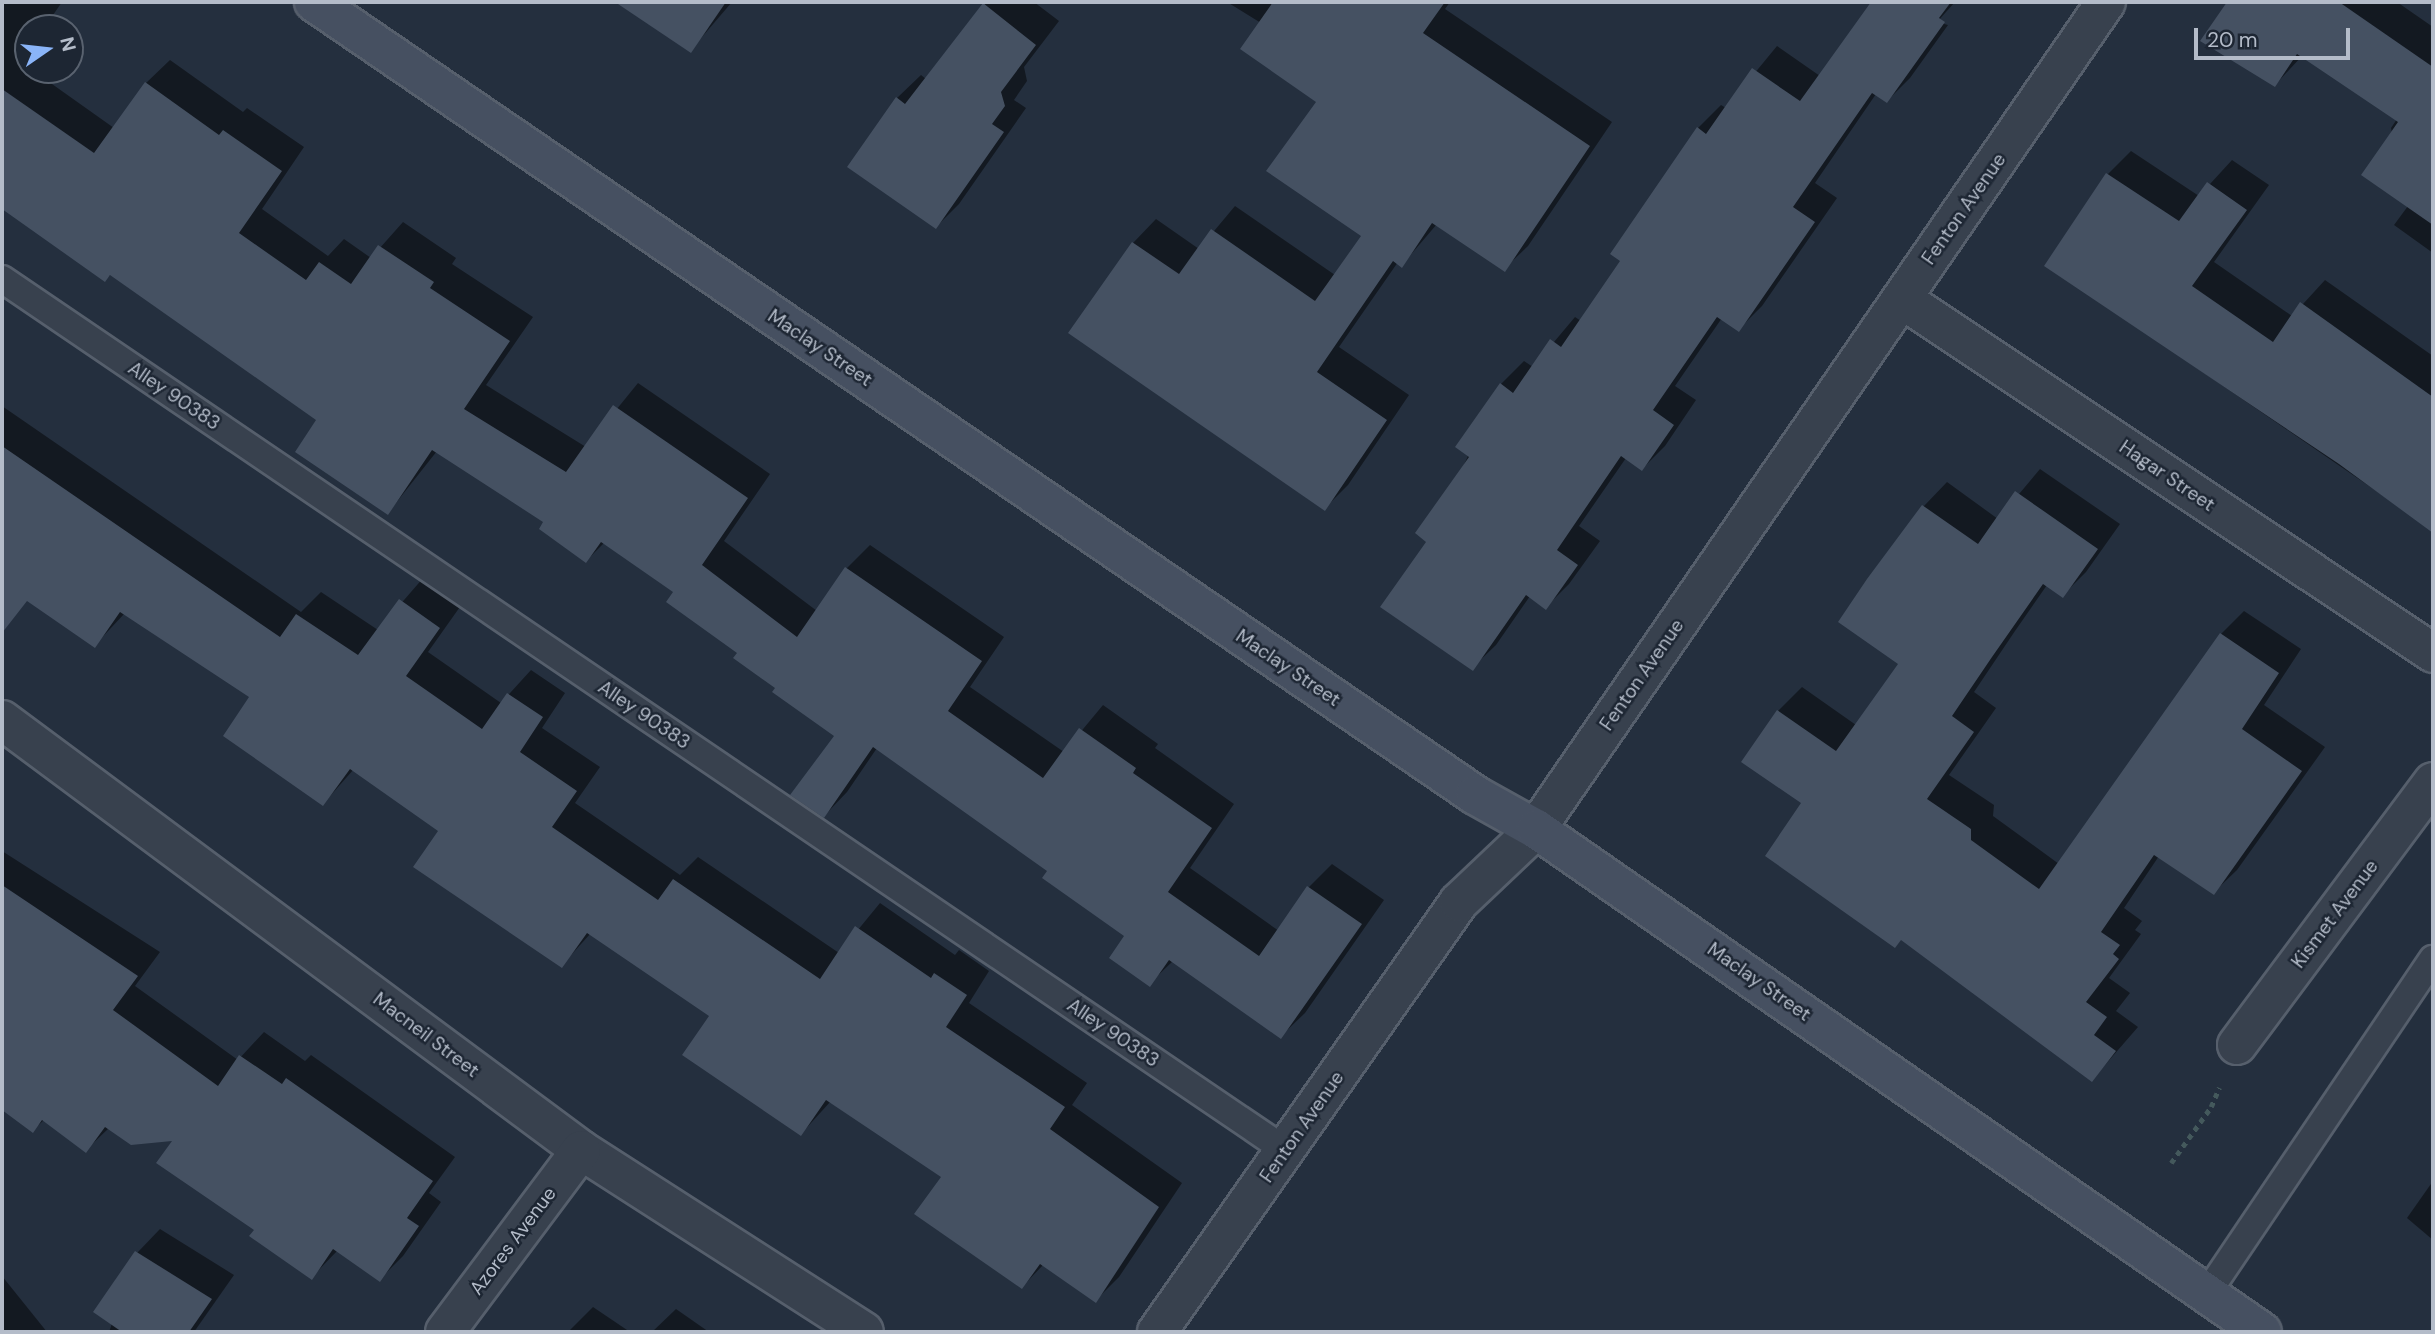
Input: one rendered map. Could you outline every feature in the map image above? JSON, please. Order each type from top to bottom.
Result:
[{"type":"street","name":"Maclay Street","points":[[314,2],[1475,795],[1536,829],[2208,1292],[2262,1332]]},
{"type":"street","name":"Fenton Avenue","points":[[1157,1332],[1459,902],[1536,829],[2106,2]]},
{"type":"street","name":"Hagar Street","points":[[1902,299],[2433,653]]},
{"type":"street","name":"Macneil Street","points":[[2,720],[581,1150],[864,1332]]},
{"type":"street","name":"Kismet Avenue","points":[[2237,1045],[2433,782]]},
{"type":"street","name":"Azores Avenue","points":[[445,1332],[581,1150]]},
{"type":"lane","name":"Alley 90383","points":[[2,279],[1285,1150]]},
{"type":"lane","points":[[2208,1292],[2433,959]]},
{"type":"path","points":[[2171,1163],[2211,1107],[2237,1045]]},
{"type":"building","points":[[615,2],[726,2],[691,53]]},
{"type":"building","points":[[1273,2],[1445,2],[1423,33],[1590,146],[1505,272],[1432,223],[1402,268],[1393,261],[1317,372],[1387,420],[1325,511],[1068,333],[1132,242],[1179,274],[1211,229],[1315,301],[1361,236],[1266,171],[1316,102],[1240,49]]},
{"type":"building","points":[[1871,2],[1951,2],[1939,18],[1945,22],[1887,103],[1872,93],[1793,207],[1815,222],[1739,332],[1717,317],[1653,410],[1674,425],[1642,471],[1621,456],[1557,550],[1578,565],[1546,610],[1526,595],[1473,671],[1380,607],[1426,542],[1415,533],[1469,457],[1455,447],[1500,383],[1513,393],[1550,339],[1561,347],[1620,261],[1610,254],[1697,127],[1706,134],[1752,68],[1800,101]]},
{"type":"building","points":[[2227,2],[2339,2],[2433,67],[2433,225],[2361,175],[2398,122],[2297,54],[2275,87],[2200,41]]},
{"type":"building","points":[[983,3],[1036,45],[1001,92],[1005,106],[992,124],[1004,132],[936,229],[847,167],[896,97],[905,104]]},
{"type":"building","points":[[145,82],[219,135],[223,130],[282,171],[239,233],[306,280],[319,262],[351,284],[378,245],[434,282],[430,288],[510,341],[464,409],[566,472],[613,405],[748,498],[702,565],[797,637],[845,567],[982,661],[948,711],[1043,778],[1079,728],[1136,768],[1133,773],[1212,828],[1168,892],[1259,956],[1307,886],[1362,924],[1281,1039],[1169,960],[1150,987],[1109,958],[1124,936],[1042,878],[1047,871],[873,747],[824,818],[790,795],[834,736],[772,692],[775,688],[733,658],[737,653],[666,602],[673,592],[601,542],[586,563],[539,529],[543,522],[432,450],[388,515],[295,452],[316,420],[110,275],[105,282],[2,209],[2,89],[94,153]]},
{"type":"building","points":[[2106,173],[2179,221],[2207,182],[2247,210],[2192,286],[2273,342],[2300,302],[2433,397],[2433,533],[2339,464],[2044,266]]},
{"type":"building","points":[[2,446],[280,637],[296,614],[358,655],[399,599],[440,628],[406,676],[482,729],[507,693],[543,717],[520,752],[577,791],[552,827],[658,900],[673,879],[820,979],[855,926],[931,978],[934,973],[967,995],[946,1027],[1065,1107],[1050,1129],[1159,1207],[1096,1303],[1040,1264],[1022,1289],[914,1214],[941,1177],[826,1100],[801,1136],[682,1055],[709,1016],[587,933],[562,968],[413,867],[438,831],[350,769],[323,806],[223,736],[249,697],[120,612],[95,648],[27,601],[2,633]]},
{"type":"building","points":[[2015,491],[2098,549],[2063,598],[2043,584],[1992,657],[1952,716],[1974,732],[1927,799],[1971,829],[1971,840],[2039,889],[2220,633],[2279,673],[2242,729],[2302,771],[2214,895],[2154,855],[2101,932],[2120,945],[2113,954],[2119,959],[2086,1002],[2107,1017],[2094,1035],[2116,1051],[2092,1082],[1901,940],[1895,948],[1765,856],[1801,803],[1741,762],[1777,710],[1836,751],[1898,664],[1838,622],[1867,579],[1922,505],[1978,544]]},
{"type":"building","points":[[2,885],[138,976],[113,1010],[218,1086],[239,1055],[282,1084],[286,1078],[433,1181],[407,1218],[419,1226],[380,1282],[333,1249],[312,1280],[249,1236],[254,1230],[156,1163],[172,1141],[131,1145],[105,1127],[86,1153],[42,1120],[33,1133],[2,1110]]},
{"type":"building","points":[[135,1251],[212,1299],[189,1332],[122,1332],[93,1312]]}]
